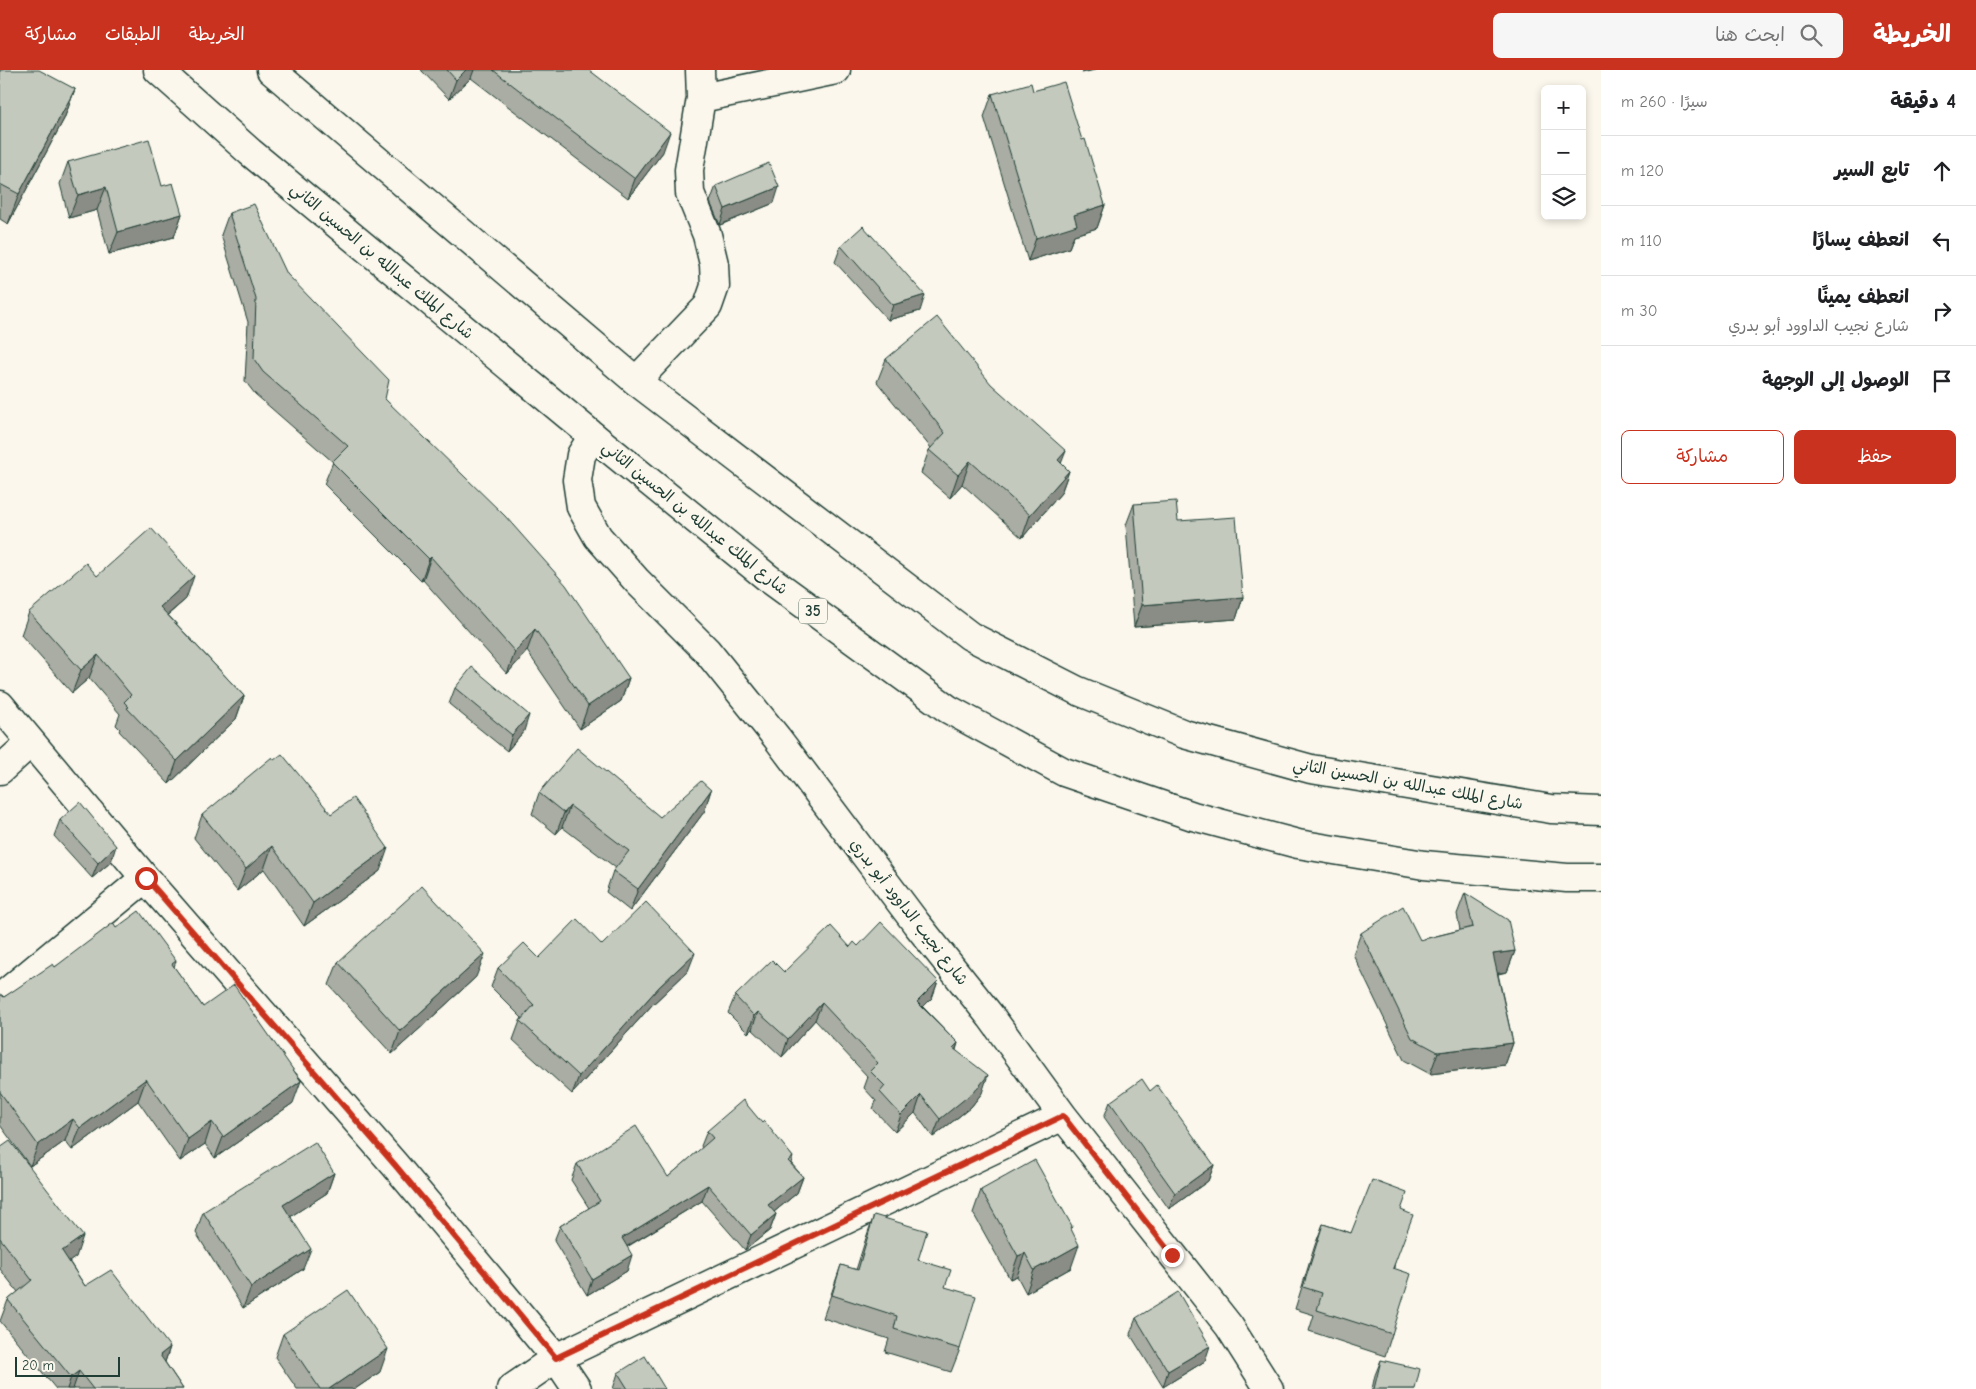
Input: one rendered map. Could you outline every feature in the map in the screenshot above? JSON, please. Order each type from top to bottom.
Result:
[{"type":"main road","name":"شارع الملك عبدالله بن الحسين الثاني","points":[[158,70],[250,152],[768,578],[948,709],[1064,772],[1193,816],[1298,844],[1424,865],[1567,878],[1601,878]]},
{"type":"main road","name":"شارع الملك عبدالله بن الحسين الثاني","points":[[271,70],[636,381],[970,636],[1076,690],[1184,734],[1311,769],[1551,809],[1601,810]]},
{"type":"main road","points":[[636,381],[708,306],[715,286],[714,264],[706,235],[690,194],[689,170],[701,98],[700,70]]},
{"type":"main road","points":[[701,98],[836,70]]},
{"type":"main road","name":"شارع نجيب الداوود أبو بدري","points":[[593,436],[581,455],[577,480],[581,508],[598,537],[637,581],[707,651],[777,738],[916,923],[991,1017],[1063,1116],[1229,1326],[1269,1389]]},
{"type":"main road","points":[[0,705],[30,743],[395,1165],[556,1358],[577,1389]]},
{"type":"main road","points":[[0,770],[30,743]]},
{"type":"main road","points":[[0,998],[146,878]]},
{"type":"main road","points":[[512,1389],[556,1358],[1063,1116]]},
{"type":"building","points":[[0,70],[39,70],[75,89],[19,194],[0,184]]},
{"type":"building","points":[[447,70],[466,70],[456,80]]},
{"type":"building","points":[[493,70],[589,70],[670,132],[635,179]]},
{"type":"building","points":[[1064,82],[1082,140],[1085,139],[1105,205],[1074,215],[1077,225],[1036,238],[992,94],[1031,83],[1033,91]]},
{"type":"building","points":[[149,139],[162,186],[173,183],[182,214],[118,232],[106,187],[78,195],[68,162]]},
{"type":"building","points":[[769,163],[779,187],[725,209],[716,186]]},
{"type":"building","points":[[254,204],[287,274],[389,380],[385,399],[505,516],[566,585],[629,678],[588,706],[535,629],[515,652],[431,557],[429,559],[332,462],[348,446],[263,372],[254,359],[256,299],[229,213]]},
{"type":"building","points":[[863,226],[925,295],[893,305],[841,246]]},
{"type":"building","points":[[937,317],[991,384],[1066,451],[1058,460],[1069,471],[1030,515],[970,461],[958,475],[929,450],[945,433],[886,359]]},
{"type":"building","points":[[1176,501],[1178,521],[1236,517],[1243,597],[1142,605],[1134,504]]},
{"type":"building","points":[[151,528],[194,576],[160,607],[244,696],[177,761],[127,708],[129,707],[124,702],[131,695],[98,655],[81,670],[29,612],[86,563],[97,576]]},
{"type":"building","points":[[472,667],[529,715],[512,735],[455,688]]},
{"type":"building","points":[[577,748],[660,817],[701,781],[711,790],[638,889],[613,871],[629,851],[570,806],[564,813],[539,793]]},
{"type":"building","points":[[282,754],[331,814],[353,798],[388,848],[313,903],[272,846],[246,869],[202,815],[272,757],[274,760]]},
{"type":"building","points":[[80,802],[116,846],[98,863],[60,820]]},
{"type":"building","points":[[422,886],[485,954],[400,1031],[338,962]]},
{"type":"building","points":[[1465,893],[1508,920],[1515,951],[1493,954],[1513,1043],[1438,1052],[1412,1038],[1361,933],[1403,906],[1420,940],[1473,927]]},
{"type":"building","points":[[646,902],[695,953],[659,987],[579,1076],[520,1021],[534,1005],[498,968],[524,943],[539,958],[577,919],[602,945]]},
{"type":"building","points":[[139,911],[176,961],[172,964],[203,1007],[234,985],[301,1081],[223,1137],[212,1122],[188,1139],[146,1079],[80,1128],[73,1119],[38,1145],[0,1092],[0,994],[4,997],[53,964],[55,967],[113,923],[116,928]]},
{"type":"building","points":[[881,922],[938,981],[917,1002],[958,1043],[953,1048],[988,1075],[977,1089],[940,1119],[921,1095],[901,1115],[880,1092],[885,1086],[870,1071],[878,1063],[822,1003],[788,1039],[758,1012],[754,1016],[735,996],[772,960],[784,972],[831,926],[850,947],[854,942],[858,946]]},
{"type":"building","points":[[1142,1079],[1150,1091],[1157,1085],[1214,1165],[1175,1193],[1110,1102]]},
{"type":"building","points":[[743,1100],[762,1123],[764,1121],[793,1157],[788,1161],[803,1177],[768,1205],[776,1214],[751,1235],[708,1185],[622,1238],[632,1255],[592,1279],[560,1226],[600,1201],[577,1164],[636,1126],[668,1177],[713,1138],[707,1131]]},
{"type":"building","points":[[10,1141],[83,1236],[62,1251],[85,1286],[111,1270],[170,1347],[160,1355],[183,1389],[93,1389],[79,1371],[71,1377],[8,1300],[32,1280],[0,1238],[0,1148]]},
{"type":"building","points":[[315,1142],[334,1173],[283,1205],[311,1249],[251,1287],[203,1212]]},
{"type":"building","points":[[1035,1160],[1072,1226],[1070,1227],[1079,1245],[1034,1270],[1025,1253],[1018,1256],[981,1190]]},
{"type":"building","points":[[1372,1180],[1407,1193],[1401,1210],[1413,1215],[1393,1268],[1411,1274],[1392,1334],[1317,1310],[1322,1293],[1303,1287],[1323,1224],[1351,1233]]},
{"type":"building","points":[[874,1215],[927,1231],[918,1260],[951,1270],[945,1287],[976,1296],[960,1349],[894,1329],[897,1316],[832,1295],[841,1265],[858,1270]]},
{"type":"building","points":[[348,1290],[388,1349],[329,1389],[320,1389],[283,1334]]},
{"type":"building","points":[[1178,1292],[1210,1346],[1168,1371],[1136,1318]]},
{"type":"building","points":[[645,1356],[665,1389],[628,1389],[618,1373]]},
{"type":"building","points":[[1381,1360],[1420,1369],[1415,1389],[1374,1389]]},
{"type":"route","points":[[146,878],[395,1165],[556,1358],[1063,1116],[1172,1255]]}]
